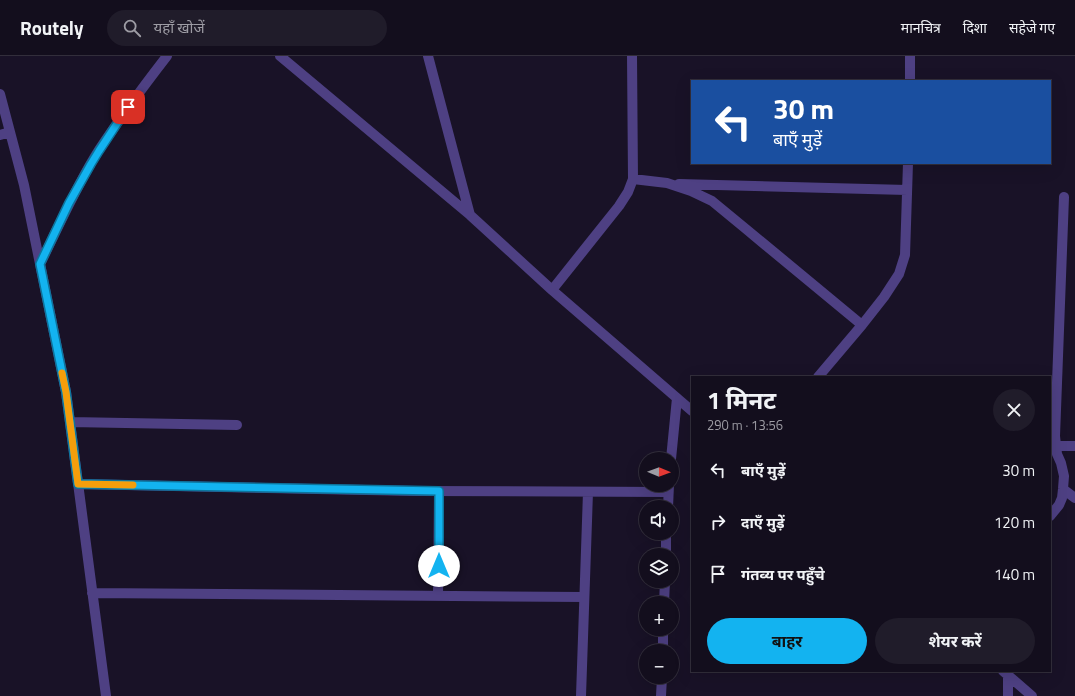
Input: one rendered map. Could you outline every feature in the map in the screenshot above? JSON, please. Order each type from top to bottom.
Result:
[{"type":"street","points":[[40,264],[69,203],[99,151],[136,96],[167,56]]},
{"type":"street","points":[[280,56],[470,215],[552,290],[691,409]]},
{"type":"street","points":[[428,56],[470,215]]},
{"type":"street","points":[[552,290],[619,206],[628,192],[633,179],[632,56]]},
{"type":"street","points":[[910,56],[910,80]]},
{"type":"street","points":[[0,94],[24,185],[66,392],[106,696]]},
{"type":"street","points":[[0,135],[10,132]]},
{"type":"street","points":[[819,376],[862,325],[884,297],[899,274],[905,256],[908,164]]},
{"type":"street","points":[[633,179],[667,183],[907,190]]},
{"type":"street","points":[[667,183],[691,191],[712,202],[746,228],[862,325]]},
{"type":"street","points":[[1051,515],[1059,506],[1064,489],[1064,476],[1056,446],[1056,412],[1064,196]]},
{"type":"street","points":[[672,452],[677,398]]},
{"type":"street","points":[[70,422],[236,425]]},
{"type":"street","points":[[1056,446],[1075,446]]},
{"type":"street","points":[[78,484],[439,491],[588,492],[639,489]]},
{"type":"street","points":[[1064,489],[1075,498]]},
{"type":"street","points":[[438,596],[439,491]]},
{"type":"street","points":[[581,696],[588,492]]},
{"type":"street","points":[[92,593],[584,597]]},
{"type":"street","points":[[1005,673],[1008,696]]},
{"type":"street","points":[[1005,673],[1032,696]]},
{"type":"street","points":[[661,696],[662,684]]},
{"type":"slow traffic","points":[[62,373],[66,392],[78,484],[133,485]]},
{"type":"route","points":[[128,107],[91,164],[69,203],[40,264],[66,392],[78,484],[439,491],[439,566]]}]
